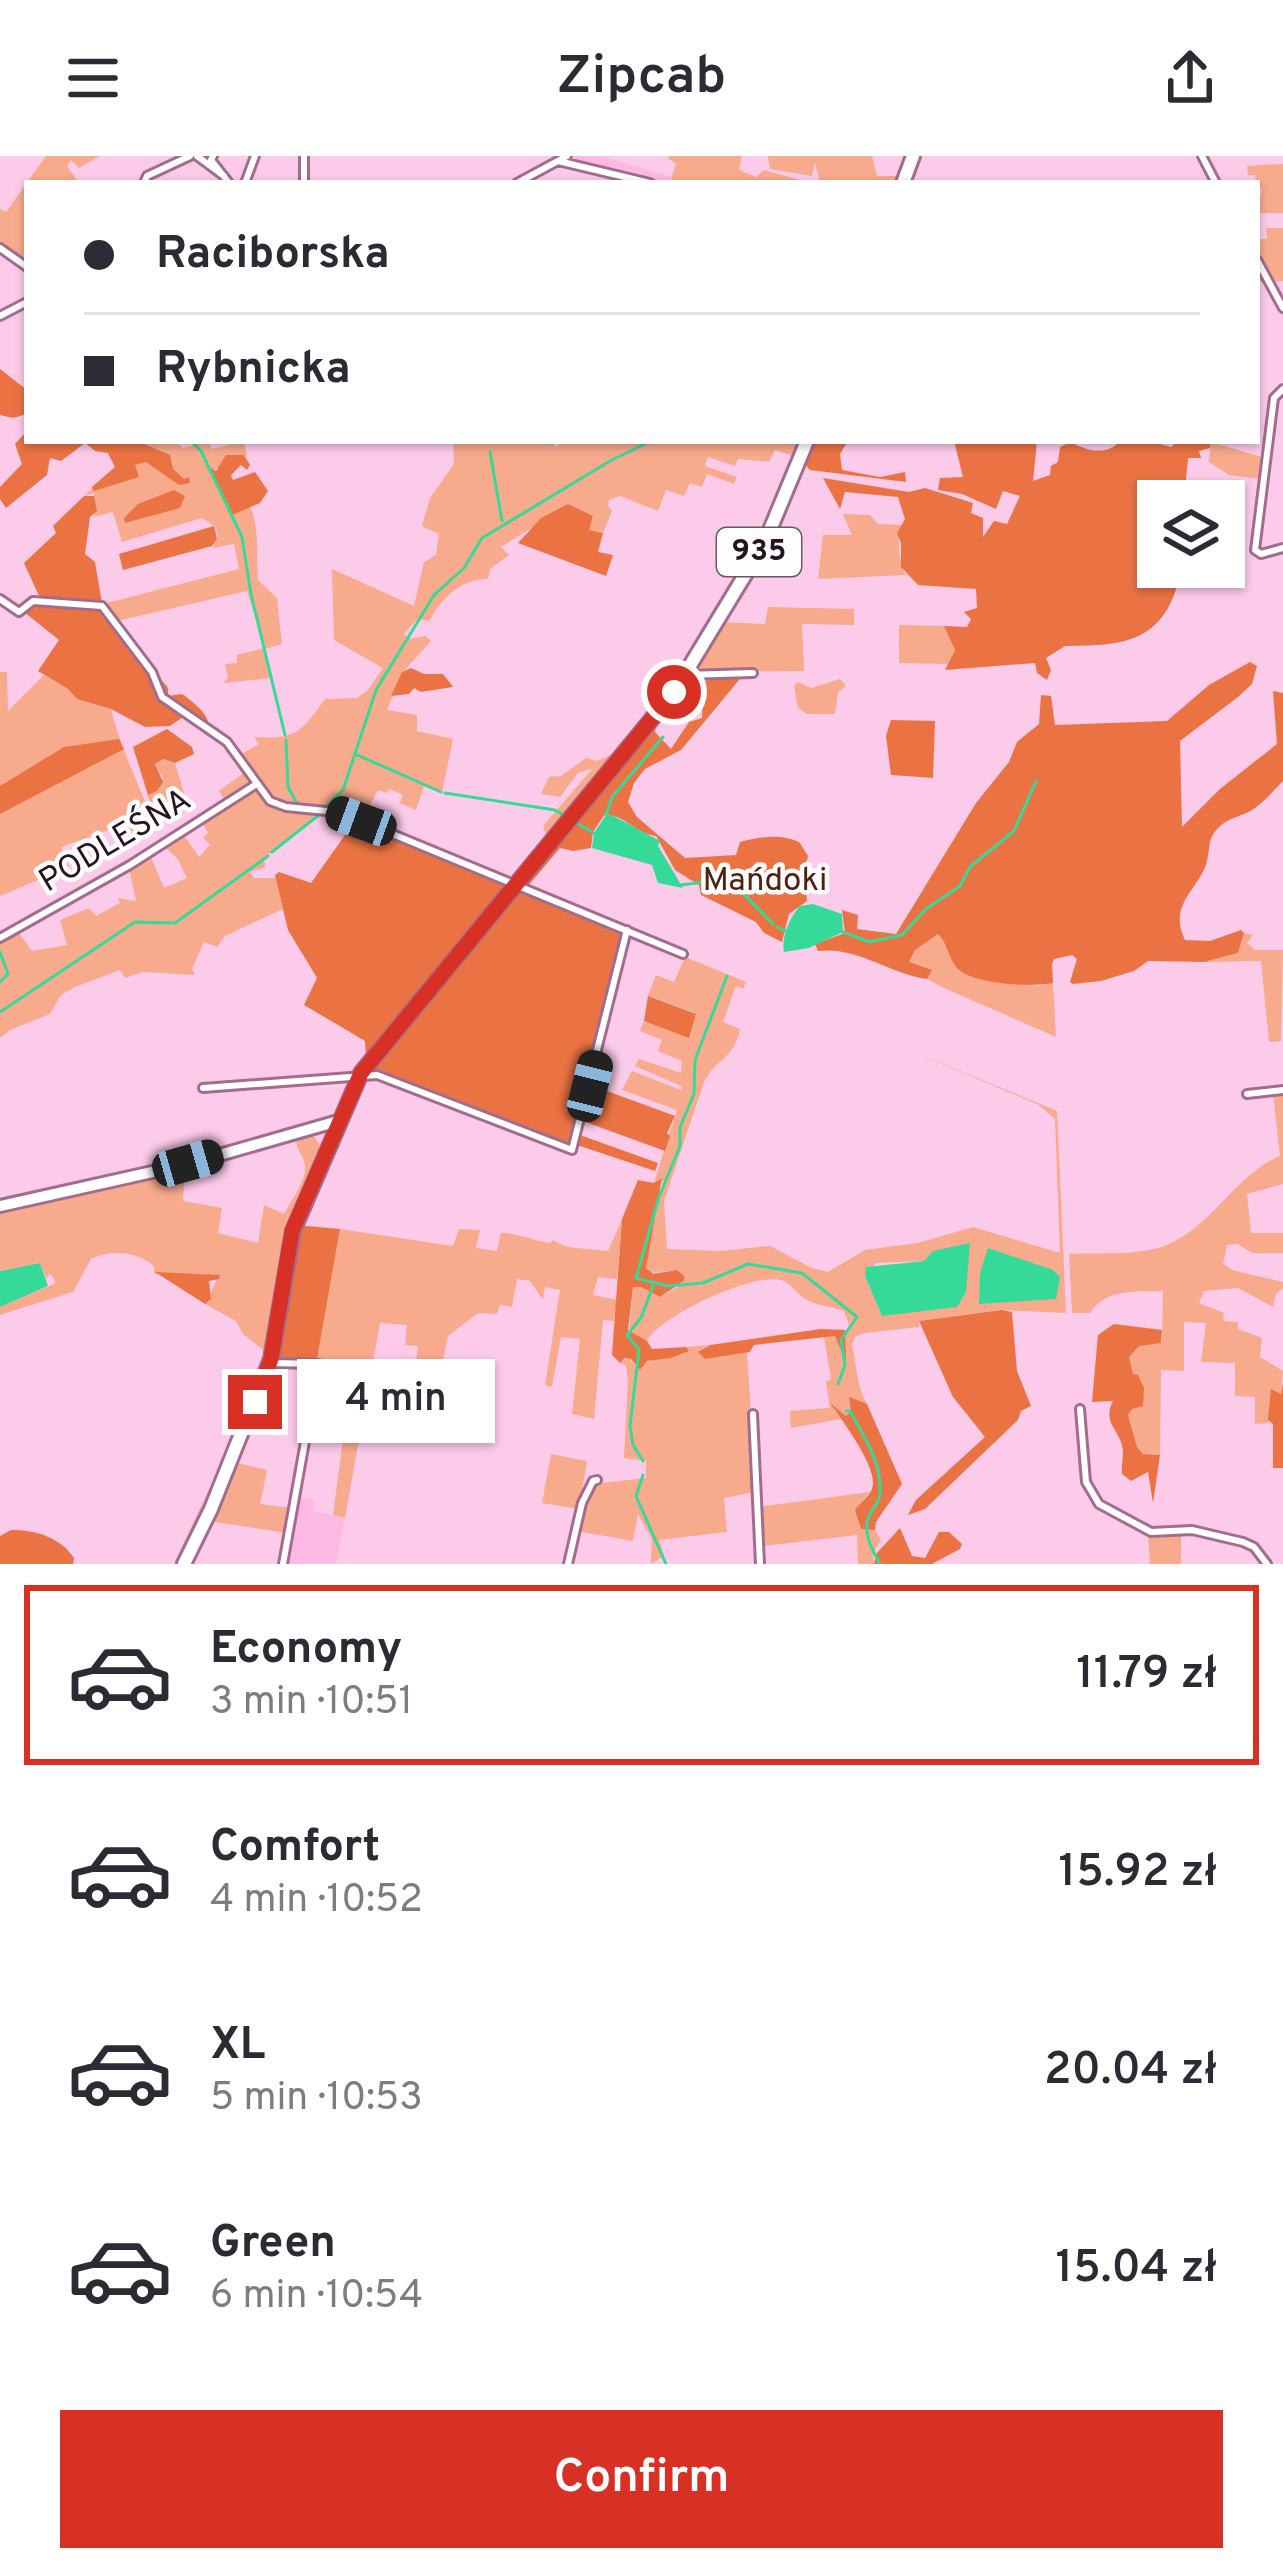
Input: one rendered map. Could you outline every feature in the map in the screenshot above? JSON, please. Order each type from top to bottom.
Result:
[{"type":"main road","name":"935","points":[[184,1564],[270,1363],[292,1231],[361,1073],[520,887],[685,675],[765,542],[805,444]]},
{"type":"main road","points":[[0,1206],[188,1163],[338,1121]]},
{"type":"main road","points":[[309,1129],[327,1148]]},
{"type":"street","points":[[145,180],[193,156],[210,160],[226,180]]},
{"type":"street","points":[[523,180],[564,160],[639,180]]},
{"type":"street","points":[[1260,266],[1283,308]]},
{"type":"street","points":[[1283,389],[1274,398],[1256,550],[1258,554],[1283,548]]},
{"type":"street","points":[[0,599],[19,612],[33,601],[102,606],[152,671],[162,697],[227,742],[255,784],[277,805],[336,812],[682,954]]},
{"type":"street","points":[[685,675],[753,673]]},
{"type":"street","name":"PODLEŚNA","points":[[0,938],[129,866],[255,784]]},
{"type":"street","points":[[203,1088],[361,1073],[386,1077],[572,1150],[627,930]]},
{"type":"street","points":[[1247,1094],[1283,1090]]},
{"type":"street","points":[[270,1363],[319,1364],[283,1564]]},
{"type":"street","points":[[1080,1409],[1086,1482],[1100,1504],[1151,1532],[1192,1530],[1243,1542],[1254,1547],[1267,1564]]},
{"type":"street","points":[[753,1414],[760,1564]]},
{"type":"street","points":[[568,1564],[582,1504],[597,1480]]},
{"type":"shaded area","points":[[46,156],[100,156],[79,168],[71,160],[67,166],[77,180],[29,180]]},
{"type":"shaded area","points":[[572,156],[602,156],[672,177],[643,180],[560,162]]},
{"type":"shaded area","points":[[742,156],[739,170],[756,177],[764,170],[800,180],[671,180],[676,163],[668,159]]},
{"type":"shaded area","points":[[768,156],[872,156],[877,176],[897,176],[904,170],[899,180],[819,180],[815,163],[812,176],[770,169]]},
{"type":"shaded area","points":[[1283,164],[1283,213],[1260,213],[1260,180],[1248,175],[1247,166]]},
{"type":"shaded area","points":[[24,187],[24,265],[0,247],[0,209],[6,212]]},
{"type":"shaded area","points":[[1266,228],[1283,228],[1283,281],[1260,282],[1260,239],[1267,239]]},
{"type":"shaded area","points":[[142,444],[183,448],[210,444],[212,449],[245,444],[247,457],[213,470],[228,505],[239,512],[250,505],[258,580],[277,598],[282,644],[265,649],[270,678],[223,683],[228,678],[225,664],[237,663],[237,655],[265,648],[247,591],[117,621],[107,603],[239,569],[234,544],[213,548],[218,534],[202,518],[122,542],[113,512],[94,517],[94,493],[84,496]]},
{"type":"shaded area","points":[[453,444],[806,444],[800,458],[775,450],[769,462],[738,459],[735,466],[708,457],[705,466],[737,477],[734,484],[707,474],[702,487],[690,483],[684,496],[666,490],[658,511],[620,496],[609,500],[612,511],[603,533],[588,530],[593,516],[568,505],[501,547],[509,555],[490,569],[488,579],[461,586],[446,597],[430,621],[417,619],[404,634],[431,641],[402,673],[387,710],[417,715],[417,731],[453,739],[442,793],[424,786],[416,810],[400,803],[403,795],[378,790],[361,821],[320,812],[264,858],[265,867],[250,872],[254,878],[276,878],[283,909],[225,936],[217,947],[204,942],[192,969],[195,975],[143,972],[125,978],[120,970],[75,987],[61,995],[50,1014],[0,1038],[0,942],[19,933],[32,951],[67,945],[60,920],[89,908],[96,916],[120,903],[118,898],[136,901],[129,868],[150,855],[164,888],[187,878],[164,846],[183,834],[199,857],[210,845],[203,837],[208,833],[201,820],[226,802],[219,791],[244,773],[270,807],[240,755],[259,744],[254,737],[297,732],[325,699],[357,698],[368,690],[383,668],[334,640],[332,569],[414,606],[424,562],[436,555],[439,534],[422,526],[430,498],[454,464]]},
{"type":"shaded area","points":[[1211,444],[1265,458],[1261,479],[1229,475],[1209,462]]},
{"type":"shaded area","points":[[843,514],[870,515],[878,524],[902,525],[899,550],[906,575],[818,579],[823,535],[852,535]]},
{"type":"shaded area","points":[[768,607],[854,609],[854,625],[802,624],[804,671],[695,672],[721,622],[765,624]]},
{"type":"shaded area","points":[[899,625],[944,626],[955,650],[948,664],[899,663]]},
{"type":"shaded area","points":[[0,672],[7,672],[8,711],[44,675],[77,699],[111,709],[156,829],[118,842],[112,829],[61,847],[69,867],[0,896]]},
{"type":"shaded area","points":[[840,679],[846,686],[838,692],[835,714],[807,714],[798,708],[794,686],[798,682],[811,688]]},
{"type":"shaded area","points":[[610,755],[616,762],[557,834],[546,835],[543,826],[593,768],[578,773],[560,797],[541,794],[549,777],[561,776],[586,758],[597,761]]},
{"type":"shaded area","points":[[166,759],[175,763],[187,803],[155,819],[147,793],[156,792],[163,778],[155,764]]},
{"type":"shaded area","points":[[606,815],[660,841],[658,846],[683,888],[658,883],[652,865],[592,848],[594,833]]},
{"type":"shaded area","points":[[813,904],[842,914],[843,932],[809,948],[784,952],[793,916],[800,906]]},
{"type":"shaded area","points":[[938,933],[958,968],[1037,986],[1053,983],[1056,1037],[927,979],[931,971],[909,963],[915,950]]},
{"type":"shaded area","points":[[1244,933],[1253,935],[1247,943],[1255,950],[1283,950],[1281,1041],[1269,1042],[1261,961],[1204,962],[1238,953]]},
{"type":"shaded area","points":[[685,957],[746,982],[743,989],[736,986],[723,1022],[740,1029],[737,1039],[704,1082],[664,1201],[667,1249],[770,1246],[828,1272],[865,1250],[918,1243],[973,1227],[1060,1253],[1055,1119],[1039,1105],[895,1044],[1057,1111],[1066,1313],[1002,1310],[919,1321],[919,1327],[855,1337],[857,1375],[867,1404],[849,1399],[851,1413],[846,1416],[832,1406],[841,1419],[791,1428],[790,1411],[830,1408],[824,1337],[845,1335],[849,1325],[844,1311],[811,1302],[784,1281],[771,1279],[689,1308],[647,1341],[629,1334],[633,1287],[660,1297],[683,1284],[677,1270],[649,1273],[645,1265],[663,1181],[654,1183],[677,1110],[622,1090],[632,1071],[681,1090],[635,1066],[639,1059],[681,1073],[682,1061],[658,1051],[662,1040],[640,1031],[644,1021],[689,1037],[695,1013],[648,996],[656,975],[674,982]],"holes":[[[934,1251],[882,1316],[865,1276],[876,1263],[924,1261]]]},
{"type":"shaded area","points":[[1283,1093],[1283,1184],[1247,1194],[1251,1233],[1283,1233],[1283,1253],[1253,1253],[1237,1244],[1227,1245],[1223,1263],[1232,1270],[1283,1282],[1283,1288],[1273,1307],[1238,1288],[1204,1291],[1199,1303],[1224,1313],[1223,1321],[1238,1322],[1238,1329],[1262,1338],[1260,1357],[1283,1371],[1281,1394],[1268,1423],[1255,1424],[1255,1397],[1235,1396],[1235,1363],[1201,1362],[1206,1323],[1184,1322],[1184,1371],[1161,1370],[1160,1455],[1143,1454],[1128,1415],[1133,1394],[1129,1357],[1139,1346],[1162,1342],[1163,1291],[1122,1293],[1104,1299],[1090,1313],[1072,1313],[1069,1254],[1148,1250],[1186,1235],[1251,1175],[1280,1156],[1273,1094]]},
{"type":"shaded area","points":[[312,1133],[322,1149],[256,1392],[180,1564],[174,1564],[243,1417],[266,1352],[243,1334],[236,1321],[205,1304],[219,1275],[154,1274],[154,1266],[147,1261],[124,1254],[91,1259],[73,1292],[0,1315],[0,1307],[55,1280],[50,1274],[46,1278],[40,1263],[0,1271],[0,1203],[186,1162],[183,1201],[222,1208],[218,1233],[258,1243],[264,1205],[284,1214],[303,1178],[304,1162],[296,1136]]},
{"type":"shaded area","points":[[622,1219],[617,1279],[598,1277],[593,1295],[617,1300],[614,1321],[603,1320],[594,1419],[572,1414],[580,1339],[561,1337],[552,1387],[545,1385],[560,1290],[545,1287],[543,1300],[530,1281],[517,1279],[512,1307],[500,1305],[497,1314],[478,1313],[448,1336],[438,1385],[426,1382],[429,1364],[416,1362],[418,1346],[405,1345],[407,1325],[380,1323],[345,1518],[333,1515],[350,1386],[346,1369],[317,1359],[340,1229],[453,1246],[459,1229],[480,1230],[476,1248],[497,1251],[501,1233],[608,1251]]},
{"type":"shaded area","points":[[970,1243],[966,1292],[957,1307],[882,1316],[865,1276],[866,1267],[924,1261],[933,1251]]},
{"type":"shaded area","points":[[988,1248],[1053,1270],[1060,1277],[1056,1299],[979,1304],[980,1273]]},
{"type":"shaded area","points":[[40,1263],[48,1286],[0,1307],[0,1271]]},
{"type":"shaded area","points":[[710,1345],[702,1348],[705,1359],[747,1352],[756,1492],[724,1498],[727,1532],[659,1540],[664,1556],[651,1564],[652,1539],[638,1514],[633,1541],[576,1531],[583,1502],[594,1484],[646,1478],[646,1461],[624,1458],[628,1379],[626,1366],[620,1363],[628,1358],[637,1367],[682,1354],[688,1351],[686,1347]]},
{"type":"shaded area","points":[[551,1454],[587,1461],[579,1509],[542,1503]]},
{"type":"shaded area","points":[[233,1462],[267,1470],[260,1504],[291,1508],[287,1533],[208,1521]]},
{"type":"shaded area","points":[[870,1492],[858,1513],[861,1529],[875,1530],[881,1541],[873,1552],[874,1564],[858,1564],[857,1535],[764,1546],[761,1564],[759,1507]]},
{"type":"shaded area","points":[[296,1497],[314,1500],[313,1511],[345,1518],[336,1564],[285,1564]]},
{"type":"shaded area","points":[[1181,1531],[1181,1564],[1150,1564],[1148,1535]]},
{"type":"green space","points":[[0,369],[24,388],[24,415],[0,415]]},
{"type":"green space","points":[[24,434],[24,444],[84,444],[61,461],[50,458],[47,475],[6,508],[0,487],[22,464],[15,444]]},
{"type":"green space","points":[[86,444],[144,444],[170,455],[173,469],[184,479],[189,477],[190,483],[179,485],[146,462],[135,465],[139,477],[94,491],[92,487],[115,467],[108,453]]},
{"type":"green space","points":[[809,444],[846,444],[840,454],[842,470],[880,477],[905,472],[906,482],[810,470],[802,461]]},
{"type":"green space","points":[[955,444],[1037,444],[1033,481],[1050,475],[1060,447],[1067,444],[1097,450],[1117,444],[1211,444],[1199,451],[1201,458],[1188,458],[1186,480],[1137,480],[1137,588],[1176,588],[1162,617],[1152,628],[1126,640],[1065,646],[1046,658],[1051,670],[1047,680],[1037,673],[1035,663],[945,670],[955,650],[944,626],[967,627],[971,619],[964,612],[977,608],[976,589],[918,585],[901,567],[897,533],[905,519],[898,497],[845,492],[840,509],[823,478],[909,492],[925,488],[973,503],[971,513],[983,518],[983,537],[994,521],[1007,524],[1020,496],[1003,491],[996,509],[962,494],[938,490],[940,478],[963,477]]},
{"type":"green space","points":[[226,455],[244,455],[250,465],[247,470],[241,465],[231,475],[233,480],[255,472],[268,491],[260,503],[232,515],[206,465],[216,471]]},
{"type":"green space","points":[[174,490],[185,496],[180,508],[125,523],[124,518],[138,504]]},
{"type":"green space","points":[[84,496],[94,496],[97,511],[90,517],[85,554],[95,562],[103,609],[150,672],[168,688],[168,696],[182,694],[209,725],[186,715],[170,726],[145,727],[111,709],[77,699],[38,671],[59,640],[24,612],[40,598],[24,563],[56,533],[53,526]]},
{"type":"green space","points":[[568,504],[593,516],[589,530],[603,533],[598,552],[613,555],[606,576],[518,543],[541,518]]},
{"type":"green space","points":[[214,526],[217,539],[212,546],[123,570],[119,554]]},
{"type":"green space","points":[[1250,662],[1257,666],[1252,684],[1180,741],[1182,827],[1220,789],[1277,744],[1273,691],[1283,693],[1283,781],[1255,808],[1216,831],[1203,871],[1180,916],[1185,940],[1210,941],[1241,930],[1238,953],[1204,962],[1148,961],[1134,971],[1073,984],[1077,959],[1072,955],[1054,959],[1053,983],[1031,985],[965,974],[938,934],[915,950],[909,962],[932,970],[927,979],[860,956],[818,951],[815,944],[845,933],[842,910],[858,915],[857,929],[896,934],[976,803],[1009,762],[1017,742],[1039,724],[1041,695],[1051,696],[1055,725],[1167,721],[1209,685]]},
{"type":"green space","points":[[411,668],[443,674],[453,687],[421,692],[414,688],[409,694],[391,696],[402,672]]},
{"type":"green space","name":"Mańdoki","points":[[744,674],[681,750],[645,769],[628,802],[637,817],[685,858],[736,855],[740,842],[763,837],[800,843],[808,856],[804,871],[807,901],[789,914],[782,942],[764,933],[756,922],[701,895],[699,885],[675,870],[656,836],[612,815],[605,814],[593,832],[591,848],[560,848],[528,886],[521,883],[657,719],[655,732],[671,749],[689,722],[702,718],[703,692],[686,710],[694,690],[715,678]]},
{"type":"green space","points":[[891,720],[935,721],[933,778],[891,775],[886,736]]},
{"type":"green space","points":[[167,729],[192,747],[194,754],[175,763],[164,759],[155,764],[163,782],[148,795],[133,747]]},
{"type":"green space","points":[[119,739],[124,749],[0,814],[0,786],[64,747]]},
{"type":"green space","points":[[355,821],[509,885],[366,1057],[365,1041],[304,1005],[317,978],[288,930],[275,875],[279,872],[311,883]]},
{"type":"green space","points":[[515,886],[624,930],[588,1084],[675,1116],[665,1151],[580,1120],[577,1134],[658,1163],[655,1171],[574,1144],[563,1146],[366,1070]]},
{"type":"green space","points":[[648,996],[696,1014],[689,1038],[644,1021]]},
{"type":"green space","points":[[662,1178],[646,1268],[653,1274],[677,1270],[684,1281],[660,1297],[633,1287],[628,1330],[652,1349],[686,1347],[689,1351],[647,1361],[640,1370],[631,1359],[620,1363],[612,1355],[622,1219],[638,1180],[654,1183]]},
{"type":"green space","points":[[296,1227],[340,1229],[317,1359],[275,1361]]},
{"type":"green space","points":[[155,1272],[220,1275],[209,1281],[211,1299],[205,1304]]},
{"type":"green space","points":[[1012,1312],[1017,1371],[1031,1406],[925,1509],[908,1515],[916,1500],[985,1437],[953,1397],[919,1321]]},
{"type":"green space","points":[[1114,1324],[1162,1330],[1161,1343],[1139,1346],[1129,1357],[1133,1374],[1144,1388],[1143,1406],[1128,1415],[1137,1447],[1143,1454],[1160,1455],[1153,1503],[1148,1472],[1131,1481],[1122,1474],[1122,1444],[1109,1416],[1113,1401],[1092,1402],[1098,1335]]},
{"type":"green space","points":[[821,1329],[845,1330],[846,1362],[835,1336],[754,1345],[750,1352],[705,1359],[698,1352],[710,1345]]},
{"type":"green space","points":[[1283,1383],[1283,1468],[1273,1468],[1273,1424],[1268,1420],[1271,1389],[1281,1394]]},
{"type":"green space","points":[[849,1397],[867,1404],[902,1484],[875,1530],[861,1529],[855,1510],[872,1489],[869,1466],[830,1403],[846,1416],[851,1412]]},
{"type":"green space","points":[[900,1528],[912,1556],[925,1558],[939,1532],[949,1532],[962,1544],[932,1564],[874,1564],[876,1554]]},
{"type":"green space","points":[[11,1530],[55,1540],[74,1558],[73,1564],[0,1564],[0,1536]]},
{"type":"waterway","points":[[194,444],[242,537],[285,735]]},
{"type":"waterway","points":[[325,808],[343,790],[376,690],[434,595],[464,568],[482,538],[645,444]]},
{"type":"waterway","points":[[490,452],[502,521]]},
{"type":"waterway","points":[[606,815],[612,797],[663,737]]},
{"type":"waterway","points":[[286,740],[288,787],[298,805]]},
{"type":"waterway","points":[[355,754],[441,792]]},
{"type":"waterway","points":[[843,932],[869,942],[902,935],[1014,831],[1036,781]]},
{"type":"waterway","points":[[445,793],[555,810],[565,816]]},
{"type":"waterway","points":[[272,852],[320,814]]},
{"type":"waterway","points":[[575,822],[594,833]]},
{"type":"waterway","points":[[0,1012],[135,922],[175,923],[268,856]]},
{"type":"waterway","points":[[681,885],[704,882],[738,888],[773,924]]},
{"type":"waterway","points":[[777,927],[786,931]]},
{"type":"waterway","points":[[0,952],[8,974],[0,982]]},
{"type":"waterway","points":[[727,976],[695,1060],[694,1094],[680,1127],[680,1146],[659,1197],[636,1278],[668,1286],[703,1283],[748,1264],[802,1273],[857,1317],[841,1340],[845,1365],[838,1384]]},
{"type":"waterway","points":[[643,1461],[633,1445],[630,1426],[639,1350],[627,1335],[641,1318],[653,1286]]},
{"type":"waterway","points":[[846,1411],[866,1440],[878,1470],[880,1497],[869,1515],[867,1531],[880,1564]]},
{"type":"waterway","points":[[643,1475],[636,1496],[666,1564]]},
{"type":"route","points":[[255,1402],[271,1359],[292,1231],[361,1073],[674,692]]}]
